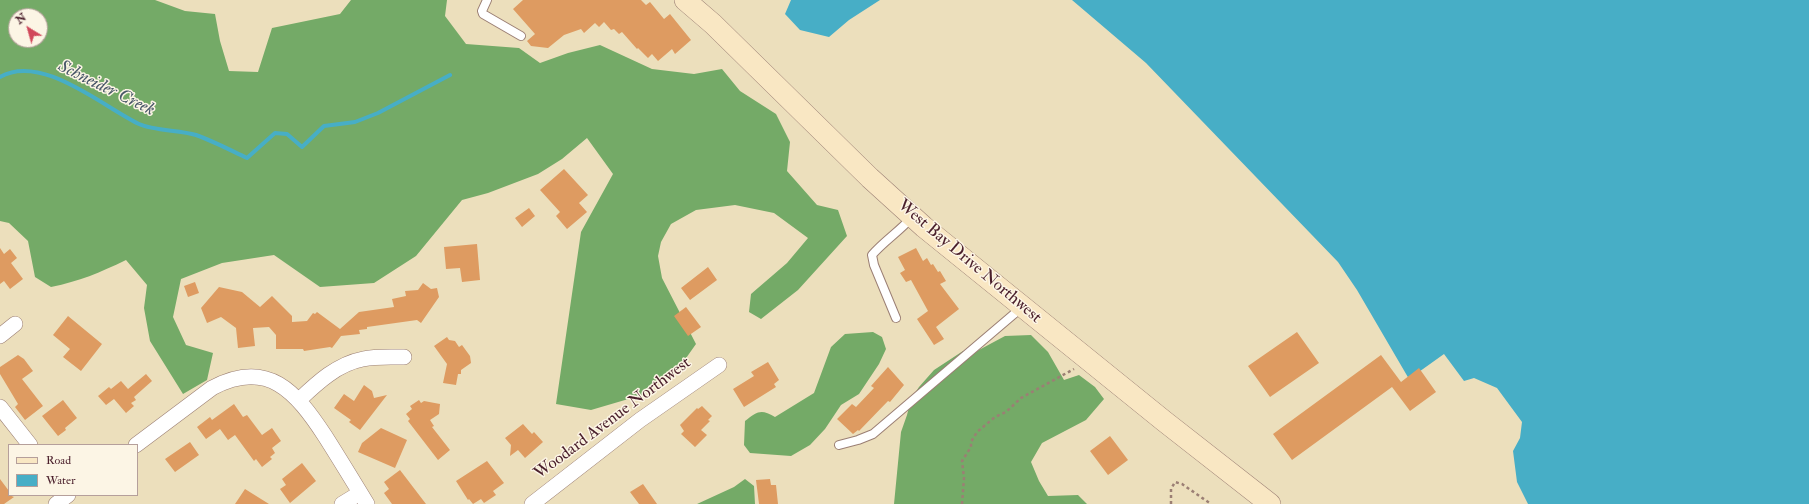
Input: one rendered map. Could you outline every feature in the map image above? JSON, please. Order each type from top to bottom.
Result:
[{"type":"street","name":"West Bay Drive Northwest","points":[[685,0],[713,24],[865,174],[912,216],[1021,306],[1270,504]]},
{"type":"street","points":[[0,336],[15,324]]},
{"type":"street","points":[[298,400],[321,379],[348,363],[365,358],[404,357]]},
{"type":"street","name":"Woodard Avenue Northwest","points":[[532,504],[640,420],[718,365]]},
{"type":"street","points":[[137,444],[212,388],[225,381],[242,377],[266,378],[293,393],[313,418],[363,498],[342,504]]},
{"type":"street","points":[[0,407],[29,444]]},
{"type":"street","points":[[56,504],[67,496]]},
{"type":"street","points":[[69,496],[76,504]]},
{"type":"lane","points":[[487,0],[482,11],[483,14],[521,36]]},
{"type":"lane","points":[[896,318],[874,264],[872,255],[878,248],[902,229],[912,216]]},
{"type":"lane","points":[[839,445],[873,434],[1014,314],[1021,306]]},
{"type":"path","points":[[962,504],[964,478],[962,462],[977,432],[995,417],[1006,412],[1021,398],[1080,366]]},
{"type":"path","points":[[1171,504],[1170,489],[1175,482],[1182,484],[1211,504]]},
{"type":"green space","points":[[0,0],[155,0],[185,11],[215,14],[220,41],[229,71],[258,72],[272,28],[340,14],[351,0],[447,0],[445,16],[466,44],[519,48],[540,63],[568,53],[600,45],[652,69],[694,74],[722,69],[740,91],[776,114],[790,142],[787,171],[817,205],[838,210],[847,236],[798,290],[761,319],[749,312],[751,294],[787,263],[808,238],[774,213],[735,205],[696,210],[671,224],[661,242],[658,256],[662,278],[696,344],[679,368],[642,395],[591,410],[556,404],[581,232],[613,174],[587,138],[562,159],[538,174],[488,193],[462,200],[416,256],[374,283],[320,287],[274,255],[222,263],[181,279],[173,317],[186,345],[213,353],[207,380],[183,394],[150,341],[144,308],[147,285],[126,260],[89,276],[51,287],[35,277],[28,241],[9,223],[0,221]]},
{"type":"green space","points":[[873,332],[882,337],[886,349],[879,364],[859,394],[841,405],[825,429],[810,445],[791,456],[750,453],[744,445],[745,421],[760,412],[775,417],[814,393],[831,347],[845,334]]},
{"type":"green space","points":[[1031,335],[1048,352],[1064,380],[1079,375],[1095,387],[1104,399],[1086,420],[1042,443],[1031,462],[1039,481],[1048,496],[1078,495],[1087,504],[894,504],[901,432],[911,399],[919,387],[934,370],[963,351],[977,351],[1005,336]]},
{"type":"green space","points":[[745,479],[754,486],[755,504],[697,504],[734,487]]},
{"type":"water","points":[[791,0],[880,0],[849,20],[829,37],[800,30],[785,14]]},
{"type":"water","points":[[1072,0],[1809,0],[1809,504],[1528,504],[1517,482],[1513,451],[1520,438],[1522,422],[1497,388],[1474,378],[1464,381],[1444,354],[1409,379],[1357,290],[1338,262],[1146,63]]},
{"type":"building","points":[[523,0],[641,0],[646,5],[650,2],[664,19],[670,14],[691,40],[675,54],[672,49],[658,61],[652,54],[648,58],[638,48],[637,49],[622,32],[619,34],[614,29],[611,30],[604,22],[599,27],[595,23],[584,33],[581,29],[564,35],[548,48],[531,46],[527,41],[535,34],[513,9]]},
{"type":"building","points":[[564,169],[588,195],[579,203],[587,212],[567,229],[556,216],[560,212],[540,190]]},
{"type":"building","points":[[529,208],[535,216],[522,227],[515,218]]},
{"type":"building","points":[[477,244],[480,280],[462,282],[460,268],[446,269],[444,247]]},
{"type":"building","points":[[0,248],[4,254],[10,249],[17,258],[11,263],[23,279],[10,289],[4,281],[0,284]]},
{"type":"building","points":[[916,248],[923,261],[927,258],[938,272],[940,271],[946,281],[940,284],[959,309],[936,327],[944,339],[934,345],[917,319],[928,311],[911,280],[906,282],[900,273],[905,270],[898,257]]},
{"type":"building","points":[[708,267],[717,280],[690,300],[681,288]]},
{"type":"building","points":[[195,282],[199,293],[188,297],[184,286]]},
{"type":"building","points":[[423,283],[431,289],[437,288],[439,297],[421,323],[417,320],[367,327],[367,329],[359,330],[360,334],[341,336],[332,348],[330,347],[304,351],[303,349],[276,349],[276,335],[269,327],[253,328],[255,346],[238,348],[236,328],[221,317],[207,323],[201,308],[219,287],[242,292],[260,307],[272,296],[292,316],[292,322],[307,321],[313,313],[315,314],[317,312],[340,329],[359,312],[394,307],[392,299],[406,296],[405,291],[418,290]]},
{"type":"building","points":[[686,307],[701,327],[688,336],[674,316]]},
{"type":"building","points":[[68,316],[102,344],[81,371],[63,357],[70,349],[53,335]]},
{"type":"building","points":[[1297,332],[1319,363],[1270,397],[1248,366]]},
{"type":"building","points":[[447,337],[449,340],[455,341],[459,347],[462,345],[470,356],[471,363],[461,370],[461,374],[458,374],[456,385],[443,383],[447,364],[434,346]]},
{"type":"building","points":[[18,355],[24,359],[33,371],[22,379],[43,406],[25,420],[15,407],[18,404],[0,374],[0,367]]},
{"type":"building","points":[[1381,355],[1401,382],[1419,368],[1436,392],[1410,411],[1392,387],[1292,460],[1273,434]]},
{"type":"building","points":[[768,362],[779,380],[774,384],[776,387],[744,407],[733,389],[754,376],[751,372]]},
{"type":"building","points":[[888,367],[904,385],[890,402],[888,401],[859,431],[858,430],[853,434],[837,419],[852,404],[856,407],[874,388],[871,386]]},
{"type":"building","points":[[146,374],[152,381],[134,397],[136,400],[131,403],[134,406],[126,413],[114,399],[106,405],[98,396],[109,387],[111,389],[121,381],[128,389]]},
{"type":"building","points":[[364,385],[372,391],[374,398],[387,395],[360,430],[349,422],[351,420],[334,408],[344,394],[354,401]]},
{"type":"building","points":[[63,400],[77,418],[58,436],[42,416]]},
{"type":"building","points":[[419,400],[421,403],[424,401],[440,404],[439,414],[430,420],[434,426],[432,427],[450,450],[438,460],[408,421],[410,419],[406,414],[412,409],[410,406]]},
{"type":"building","points":[[234,404],[243,417],[247,415],[262,435],[272,428],[281,441],[272,448],[275,453],[270,457],[272,459],[262,467],[256,459],[254,461],[235,435],[228,440],[220,429],[206,439],[197,427],[210,417],[212,420]]},
{"type":"building","points":[[702,406],[712,416],[708,420],[710,421],[701,430],[707,435],[695,447],[681,434],[684,431],[680,425],[697,408],[698,409]]},
{"type":"building","points":[[523,424],[532,434],[534,432],[543,442],[525,458],[518,450],[510,456],[511,445],[505,438]]},
{"type":"building","points":[[381,428],[407,440],[395,468],[358,452],[362,443]]},
{"type":"building","points":[[1110,436],[1128,460],[1108,475],[1090,451]]},
{"type":"building","points":[[190,442],[199,455],[175,472],[165,459]]},
{"type":"building","points":[[487,461],[504,483],[493,491],[496,495],[484,503],[481,499],[473,504],[469,499],[468,500],[456,481]]},
{"type":"building","points":[[302,463],[316,481],[290,503],[280,489],[286,485],[282,479]]},
{"type":"building","points":[[400,470],[426,504],[392,504],[384,493],[389,489],[384,482]]},
{"type":"building","points":[[0,479],[8,490],[8,496],[14,497],[4,504],[0,504]]},
{"type":"building","points":[[770,479],[771,485],[776,485],[778,504],[759,504],[756,480]]},
{"type":"building","points":[[643,484],[657,504],[639,504],[630,492]]},
{"type":"building","points":[[245,489],[269,504],[235,504]]},
{"type":"waterway","name":"Schneider Creek","points":[[0,77],[17,71],[34,72],[53,77],[72,85],[139,124],[152,128],[196,135],[247,158],[275,133],[287,134],[302,147],[324,126],[355,122],[378,113],[450,75]]}]
